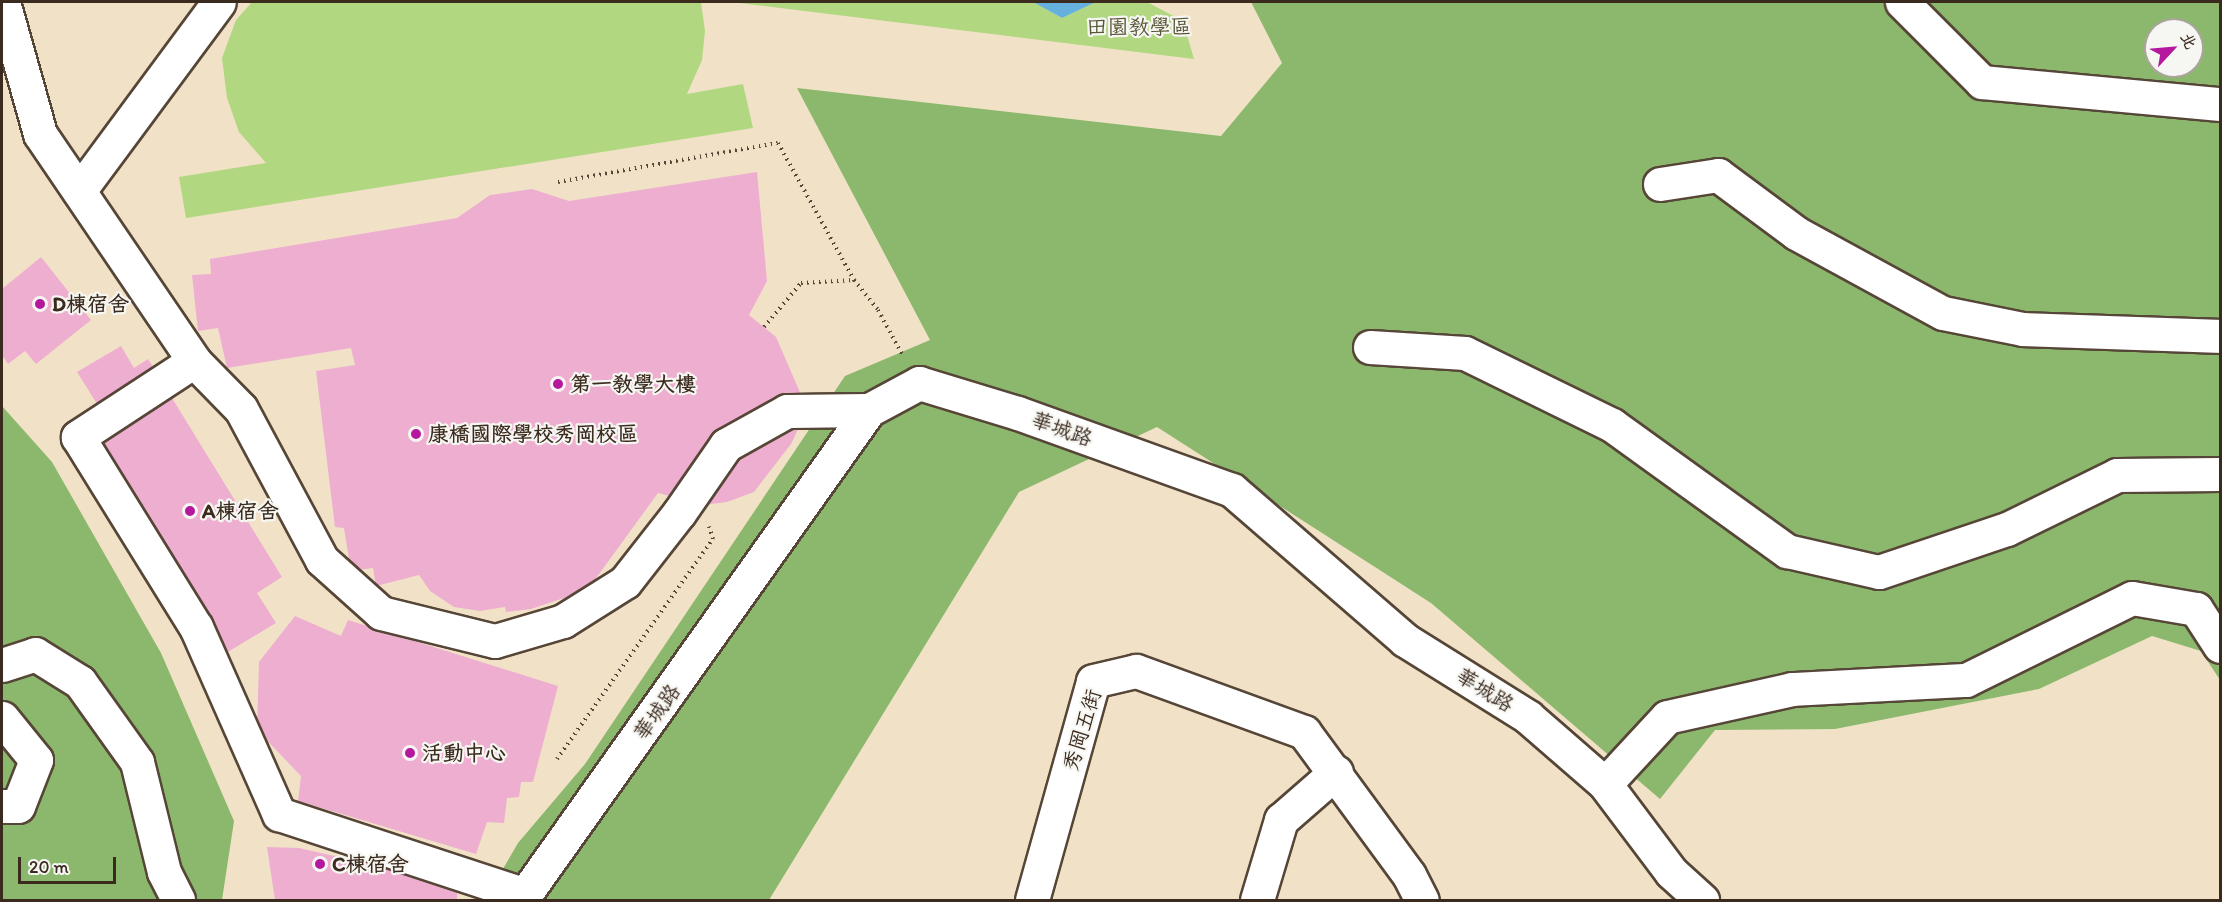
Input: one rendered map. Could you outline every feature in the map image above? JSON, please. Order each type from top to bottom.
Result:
[{"type":"street","points":[[3,2],[40,134],[194,361],[241,409],[322,560],[381,613],[495,641],[563,621],[625,582],[696,489],[726,445],[787,411],[869,410]]},
{"type":"street","points":[[79,190],[219,2]]},
{"type":"street","points":[[1902,2],[1982,82],[2220,104]]},
{"type":"street","points":[[1660,184],[1718,175],[1796,233],[1943,313],[2023,329],[2220,336]]},
{"type":"street","points":[[1370,347],[1465,353],[1612,425],[1787,550],[1879,572],[2007,529],[2117,475],[2220,474]]},
{"type":"street","points":[[194,361],[78,437],[196,627],[279,814],[523,898]]},
{"type":"street","name":"華城路","points":[[523,898],[869,410],[919,383],[1018,413],[1232,490],[1405,640],[1528,717],[1605,784],[1671,872],[1702,900]]},
{"type":"street","points":[[1605,784],[1667,717],[1792,689],[1965,680],[2132,598],[2196,609],[2220,646]]},
{"type":"street","points":[[2,665],[34,654],[80,682],[137,762],[164,872],[178,900]]},
{"type":"street","name":"秀岡五街","points":[[1032,900],[1093,681],[1136,671],[1304,732],[1336,772],[1409,875],[1422,900]]},
{"type":"street","points":[[2,718],[36,760],[10,806]]},
{"type":"street","points":[[1257,900],[1281,819],[1336,772]]},
{"type":"path","points":[[558,182],[778,143],[854,280],[878,310],[919,383]]},
{"type":"path","points":[[764,327],[801,283],[854,280]]},
{"type":"path","points":[[557,759],[713,539],[696,489]]},
{"type":"green space","points":[[252,2],[701,2],[705,31],[702,60],[687,94],[743,84],[753,128],[186,218],[179,177],[266,163],[239,132],[227,98],[222,58],[236,20]]},
{"type":"green space","name":"田園教學區","points":[[731,2],[1033,2],[1062,18],[1096,2],[1147,2],[1183,21],[1194,59]]},
{"type":"green space","points":[[1251,2],[2220,2],[2220,680],[2201,651],[2152,636],[2039,689],[1835,729],[1715,730],[1660,799],[1431,603],[1157,427],[1019,492],[769,900],[485,900],[518,843],[585,764],[845,376],[930,340],[797,88],[1221,136],[1282,63]]},
{"type":"green space","points":[[2,406],[52,462],[161,653],[234,821],[222,900],[2,900]]},
{"type":"water","points":[[1033,2],[1096,2],[1062,18]]},
{"type":"building","name":"第一教學大樓","points":[[757,172],[767,281],[749,315],[776,337],[802,397],[802,421],[791,444],[754,492],[727,502],[703,505],[658,493],[594,581],[567,597],[531,609],[506,612],[505,607],[480,611],[454,607],[430,591],[419,575],[376,586],[373,568],[351,571],[344,528],[335,527],[316,371],[355,365],[351,348],[227,368],[218,328],[198,331],[192,275],[211,274],[210,259],[457,218],[490,195],[532,189],[569,201]]},
{"type":"building","name":"D棟宿舍","points":[[41,257],[91,320],[36,364],[25,351],[8,364],[2,355],[2,289]]},
{"type":"building","name":"A棟宿舍","points":[[121,346],[134,368],[148,359],[282,577],[257,593],[276,623],[226,653],[98,445],[116,434],[77,372]]},
{"type":"building","name":"活動中心","points":[[295,616],[341,636],[348,620],[558,686],[533,782],[521,782],[519,797],[507,798],[504,823],[487,822],[476,854],[298,801],[301,776],[257,730],[259,662]]},
{"type":"building","name":"C棟宿舍","points":[[267,847],[299,848],[444,881],[457,891],[457,900],[275,900]]},
{"type":"place","name":"D棟宿舍","points":[[40,304]]},
{"type":"place","name":"第一教學大樓","points":[[558,384]]},
{"type":"place","name":"康橋國際學校秀岡校區","points":[[416,434]]},
{"type":"place","name":"A棟宿舍","points":[[190,511]]},
{"type":"place","name":"活動中心","points":[[410,753]]},
{"type":"place","name":"C棟宿舍","points":[[320,864]]}]
